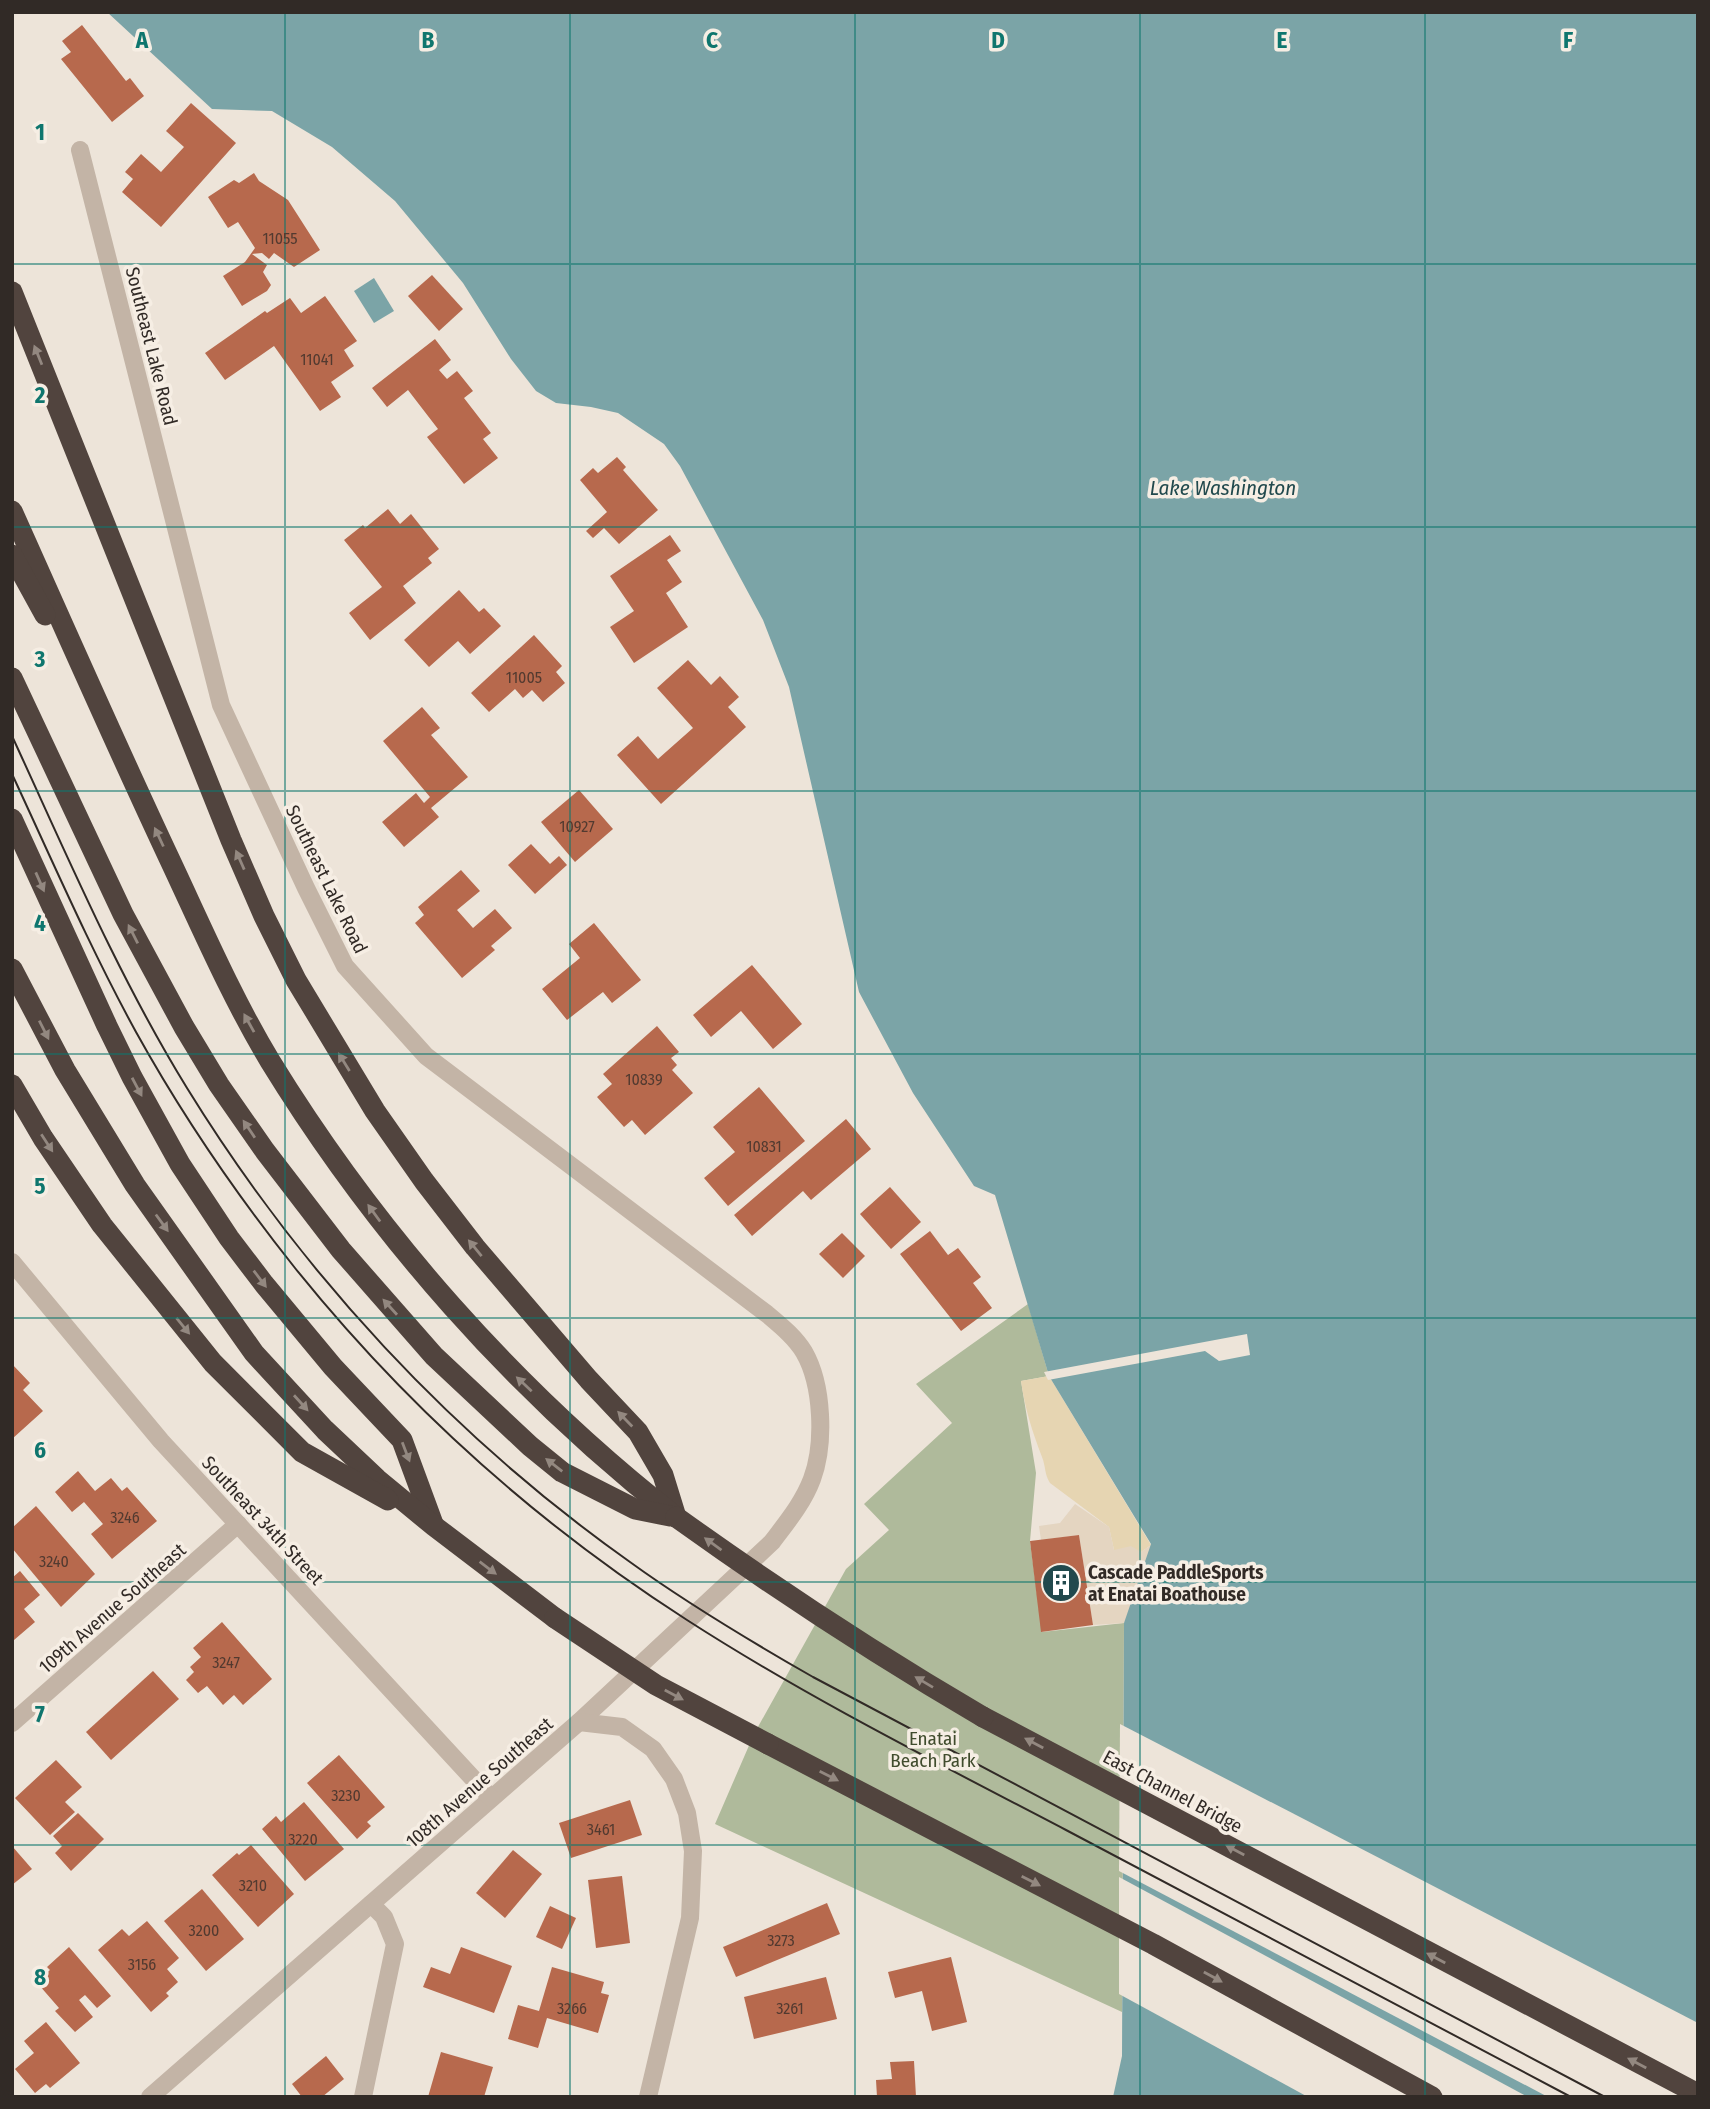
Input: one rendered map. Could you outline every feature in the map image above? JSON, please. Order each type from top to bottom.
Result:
[{"type":"highway","points":[[12,292],[231,840],[296,980],[375,1111],[424,1181],[526,1309],[638,1432],[663,1475],[676,1517]]},
{"type":"highway","points":[[12,511],[113,739],[228,985],[269,1059],[320,1139],[380,1221],[516,1377],[641,1502]]},
{"type":"highway","points":[[12,555],[113,739]]},
{"type":"highway","points":[[12,678],[151,970],[219,1085],[302,1200],[386,1303],[434,1356],[486,1407],[562,1472],[676,1517]]},
{"type":"highway","points":[[12,820],[107,1027],[180,1164],[229,1238],[264,1284],[333,1367],[401,1440],[434,1526]]},
{"type":"highway","points":[[12,969],[65,1070],[135,1185],[254,1353],[325,1430],[377,1479],[434,1526],[555,1618],[656,1685],[1153,1944],[1432,2097]]},
{"type":"highway","points":[[12,1085],[43,1138],[102,1225],[213,1363],[302,1452],[434,1526]]},
{"type":"highway","name":"East Channel Bridge","points":[[676,1517],[794,1600],[983,1717],[1698,2094]]},
{"type":"street","name":"Southeast Lake Road","points":[[80,150],[221,705],[345,966],[426,1056],[767,1314],[790,1335],[804,1352],[813,1373],[820,1405],[819,1442],[813,1477]]},
{"type":"street","name":"Southeast 34th Street","points":[[12,1262],[161,1441],[491,1798]]},
{"type":"street","name":"108th Avenue Southeast","points":[[150,2097],[579,1722],[772,1542],[796,1512],[813,1477]]},
{"type":"street","name":"109th Avenue Southeast","points":[[12,1723],[239,1524]]},
{"type":"street","points":[[579,1722],[622,1727],[653,1749],[674,1779],[687,1813],[693,1851],[690,1918],[648,2097]]},
{"type":"street","points":[[363,2097],[395,1944],[384,1917],[371,1904]]},
{"type":"green space","name":"Enatai Beach Park","points":[[1028,1304],[1049,1376],[1021,1381],[1036,1473],[1030,1541],[1042,1632],[1124,1623],[1122,2012],[715,1824],[754,1734],[846,1569],[889,1530],[864,1504],[952,1423],[916,1384]]},
{"type":"sand","points":[[1049,1376],[1151,1545],[1141,1552],[1114,1550],[1109,1527],[1050,1483],[1029,1420],[1021,1381]]},
{"type":"shaded area","points":[[1075,1504],[1109,1527],[1114,1550],[1131,1546],[1141,1552],[1151,1545],[1181,1547],[1124,1623],[1093,1625],[1079,1535],[1041,1540],[1039,1526],[1060,1523]]},
{"type":"water","name":"Lake Washington","points":[[107,12],[1698,12],[1698,2097],[1113,2097],[1122,2056],[1124,1623],[1151,1544],[1049,1376],[995,1195],[974,1186],[913,1093],[859,992],[789,687],[763,620],[680,466],[664,444],[618,413],[556,403],[536,391],[511,359],[463,283],[395,201],[332,147],[272,111],[212,109]]},
{"type":"water","points":[[374,278],[394,311],[374,323],[354,291]]},
{"type":"pier","points":[[1247,1334],[1250,1355],[1219,1361],[1205,1351],[1048,1380],[1044,1372]]},
{"type":"pier","points":[[1120,1724],[1698,2023],[1698,2097],[1548,2097],[1119,1871]]},
{"type":"pier","points":[[1119,1877],[1528,2097],[1308,2097],[1119,1994]]},
{"type":"building","points":[[82,25],[126,81],[130,78],[144,96],[112,122],[61,59],[71,52],[62,41]]},
{"type":"building","points":[[191,103],[236,143],[161,227],[122,192],[133,179],[125,172],[141,154],[161,172],[184,147],[166,131]]},
{"type":"building","points":[[254,173],[259,181],[288,200],[320,250],[294,267],[274,253],[269,259],[262,253],[252,254],[267,265],[263,272],[271,285],[267,291],[242,306],[223,276],[245,262],[255,248],[238,222],[228,228],[208,197],[234,180],[239,183]]},
{"type":"building","points":[[432,275],[463,309],[439,331],[408,296]]},
{"type":"building","points":[[325,296],[357,341],[344,350],[354,366],[331,382],[341,397],[320,411],[274,346],[225,380],[205,353],[265,311],[267,313],[290,298],[301,313]]},
{"type":"building","points":[[435,339],[451,360],[439,370],[447,379],[457,371],[473,391],[464,398],[491,433],[483,439],[498,458],[464,484],[427,437],[438,429],[408,390],[387,407],[372,388]]},
{"type":"building","points":[[617,457],[626,467],[623,470],[658,510],[619,544],[604,528],[593,538],[586,531],[607,512],[580,480],[593,468],[598,473]]},
{"type":"building","points":[[388,509],[400,524],[411,514],[439,549],[428,558],[432,563],[403,586],[416,603],[370,640],[349,613],[382,587],[344,540],[363,525],[365,528]]},
{"type":"building","points":[[670,535],[681,551],[667,560],[682,582],[666,593],[688,627],[634,663],[610,627],[634,611],[610,576]]},
{"type":"building","points":[[459,590],[479,612],[484,608],[501,626],[470,654],[458,641],[429,667],[404,640]]},
{"type":"building","points":[[534,635],[562,666],[556,672],[565,683],[543,702],[532,690],[523,698],[515,689],[489,712],[471,693]]},
{"type":"building","points":[[688,660],[711,685],[720,676],[739,697],[728,707],[746,727],[661,804],[617,755],[638,736],[658,759],[693,728],[657,688]]},
{"type":"building","points":[[422,707],[440,728],[431,735],[468,777],[431,808],[439,817],[404,847],[382,822],[416,793],[424,803],[430,797],[383,741]]},
{"type":"building","points":[[579,790],[613,829],[575,862],[541,822]]},
{"type":"building","points":[[531,844],[550,864],[559,856],[567,865],[535,894],[508,865]]},
{"type":"building","points":[[461,870],[480,891],[457,910],[473,928],[495,909],[512,928],[491,946],[495,950],[462,978],[415,923],[424,915],[418,907]]},
{"type":"building","points":[[594,923],[641,980],[612,1003],[603,992],[567,1020],[542,989],[580,958],[569,944]]},
{"type":"building","points":[[752,965],[802,1024],[773,1049],[741,1011],[711,1037],[693,1015]]},
{"type":"building","points":[[657,1026],[679,1052],[671,1058],[677,1065],[672,1070],[693,1093],[645,1135],[632,1120],[624,1127],[597,1097],[612,1084],[603,1074]]},
{"type":"building","points":[[759,1087],[805,1141],[728,1206],[704,1178],[735,1152],[713,1127]]},
{"type":"building","points":[[846,1119],[871,1149],[811,1200],[803,1191],[752,1236],[734,1215]]},
{"type":"building","points":[[890,1187],[921,1222],[891,1249],[860,1214]]},
{"type":"building","points":[[930,1231],[948,1255],[958,1248],[981,1277],[973,1283],[992,1308],[961,1331],[900,1254]]},
{"type":"building","points":[[842,1233],[865,1256],[843,1278],[819,1254]]},
{"type":"building","points":[[12,1364],[30,1383],[23,1390],[43,1411],[12,1439]]},
{"type":"building","points":[[78,1471],[95,1491],[111,1478],[122,1491],[127,1487],[157,1521],[112,1559],[91,1534],[103,1524],[84,1502],[72,1512],[55,1492]]},
{"type":"building","points":[[36,1506],[95,1574],[61,1607],[12,1548],[12,1528]]},
{"type":"building","name":"Cascade PaddleSports at Enatai Boathouse","points":[[1079,1535],[1093,1625],[1041,1632],[1030,1541]]},
{"type":"building","points":[[20,1571],[40,1595],[24,1609],[35,1622],[14,1640],[12,1578]]},
{"type":"building","points":[[222,1622],[272,1679],[243,1705],[234,1695],[223,1705],[207,1686],[198,1693],[186,1680],[194,1672],[190,1667],[201,1657],[193,1648]]},
{"type":"building","points":[[153,1671],[179,1699],[111,1760],[86,1732]]},
{"type":"building","points":[[339,1755],[385,1807],[367,1822],[371,1826],[357,1839],[307,1783]]},
{"type":"building","points":[[56,1760],[82,1787],[65,1802],[75,1812],[50,1835],[15,1798]]},
{"type":"building","points":[[630,1800],[642,1835],[571,1858],[559,1823]]},
{"type":"building","points":[[304,1802],[344,1849],[305,1881],[262,1829],[276,1816],[281,1822]]},
{"type":"building","points":[[78,1813],[104,1839],[71,1871],[55,1853],[62,1846],[53,1836]]},
{"type":"building","points":[[251,1845],[294,1894],[258,1927],[212,1875],[237,1853],[239,1855]]},
{"type":"building","points":[[12,1846],[32,1869],[12,1885]]},
{"type":"building","points":[[513,1850],[542,1874],[505,1918],[476,1893]]},
{"type":"building","points":[[622,1876],[630,1943],[596,1948],[588,1880]]},
{"type":"building","points":[[202,1889],[244,1939],[206,1971],[164,1921]]},
{"type":"building","points":[[827,1903],[840,1934],[736,1977],[723,1947]]},
{"type":"building","points":[[550,1906],[576,1918],[562,1949],[536,1937]]},
{"type":"building","points":[[147,1921],[179,1958],[167,1969],[178,1982],[166,1993],[169,1996],[151,2012],[98,1950],[122,1929],[129,1936]]},
{"type":"building","points":[[69,1947],[111,1996],[97,2008],[85,1995],[79,2000],[93,2017],[75,2032],[55,2011],[59,2008],[39,1985],[47,1978],[44,1975],[50,1970],[47,1967]]},
{"type":"building","points":[[461,1947],[512,1966],[494,2013],[423,1987],[431,1967],[450,1974]]},
{"type":"building","points":[[951,1957],[967,2022],[932,2031],[922,1991],[895,1998],[888,1972]]},
{"type":"building","points":[[552,1967],[604,1982],[601,1993],[609,1995],[598,2033],[547,2018],[538,2048],[508,2039],[518,2005],[539,2011]]},
{"type":"building","points":[[826,1977],[837,2019],[754,2039],[744,1997]]},
{"type":"building","points":[[46,2022],[80,2063],[50,2088],[46,2084],[35,2093],[15,2069],[34,2053],[24,2041]]},
{"type":"building","points":[[441,2052],[493,2067],[484,2097],[428,2097]]},
{"type":"building","points":[[326,2056],[344,2079],[322,2097],[302,2097],[292,2084]]},
{"type":"building","points":[[914,2061],[916,2097],[877,2097],[876,2080],[892,2079],[890,2062]]},
{"type":"tram line","points":[[12,736],[94,915],[138,1002],[187,1088],[231,1156],[330,1286],[384,1347],[502,1461],[565,1513],[652,1578],[813,1677],[1605,2097]]},
{"type":"tram line","points":[[12,774],[87,936],[136,1032],[191,1124],[231,1183],[295,1268],[382,1368],[477,1460],[527,1503],[632,1583],[687,1620],[826,1703],[1571,2097]]},
{"type":"place","name":"Cascade PaddleSports at Enatai Boathouse","points":[[1061,1583]]}]
